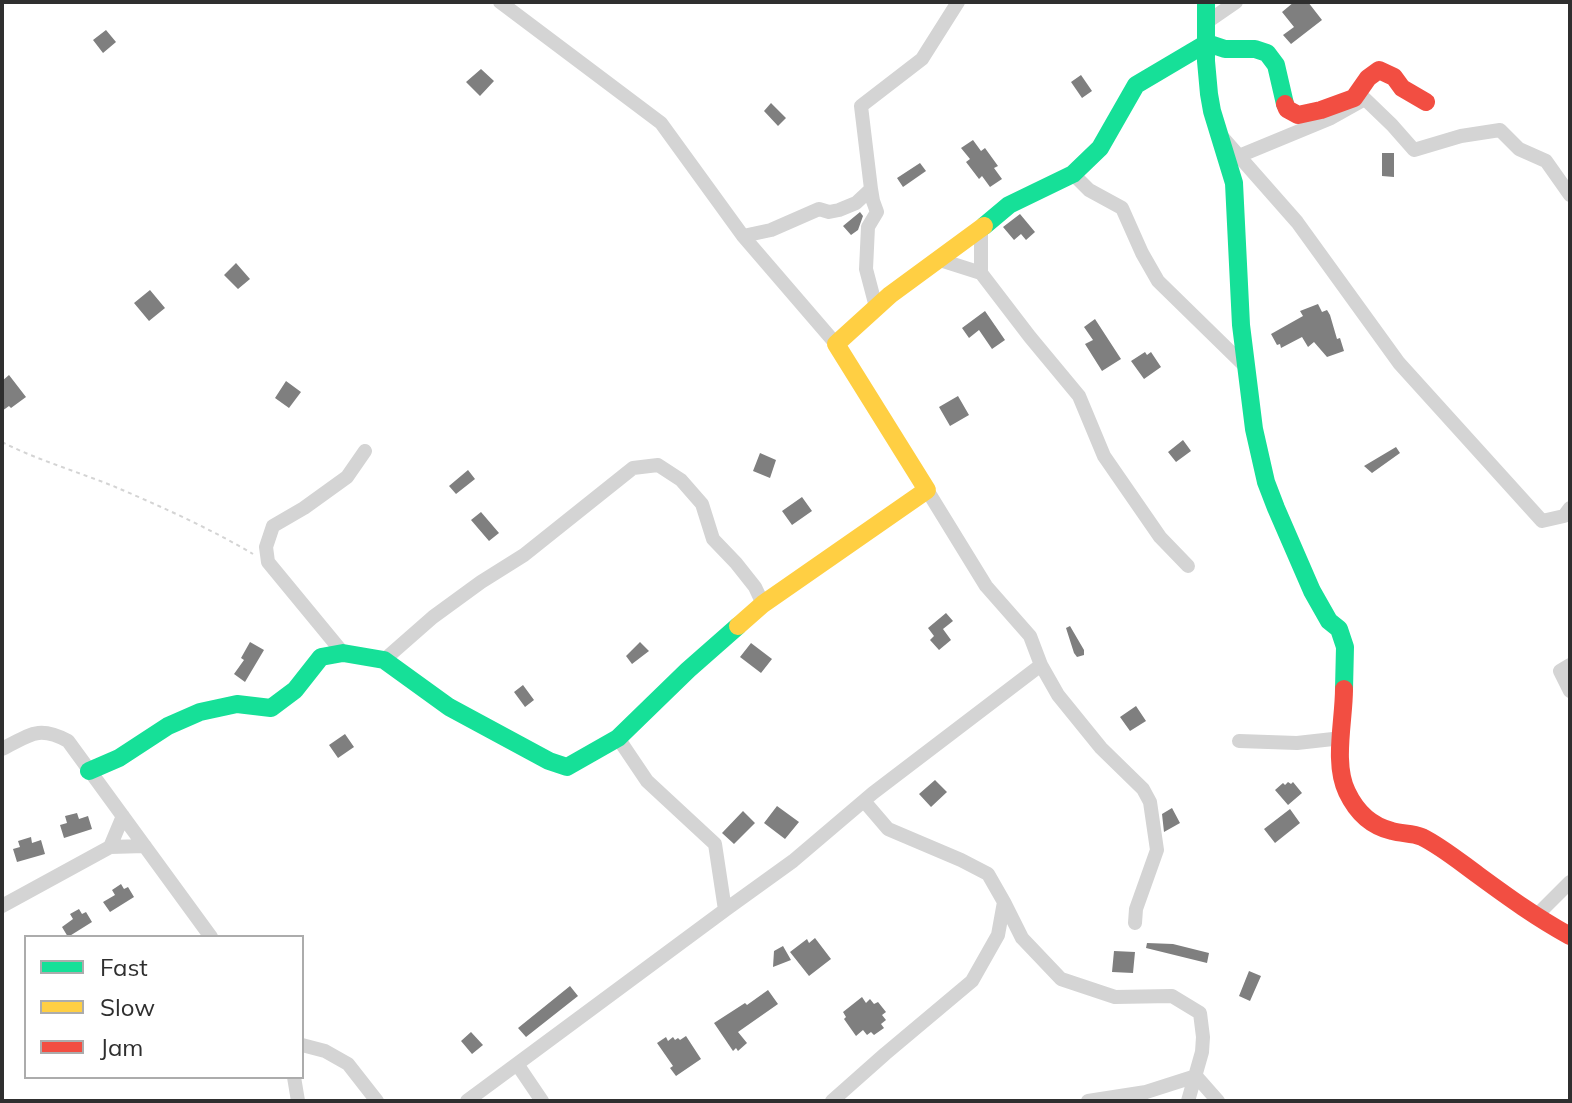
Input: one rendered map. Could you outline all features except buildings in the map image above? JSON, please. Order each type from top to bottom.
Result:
[{"type":"street","points":[[500,2],[661,123],[743,236],[836,344],[986,586],[1030,636],[1041,665],[1058,695],[1101,748],[1143,789],[1150,802],[1157,850],[1136,909],[1135,923]]},
{"type":"street","points":[[876,307],[866,269],[868,227],[877,212],[871,189],[861,106],[922,59],[958,2]]},
{"type":"street","points":[[1206,2],[1209,94],[1234,183],[1241,325],[1250,407],[1266,482],[1312,591],[1343,639],[1344,706],[1339,770],[1346,791],[1356,808],[1372,823],[1423,838],[1535,917],[1570,936]]},
{"type":"street","points":[[1207,22],[1236,2]]},
{"type":"street","points":[[836,344],[876,307],[1009,205],[1073,174],[1100,148],[1136,85],[1207,43],[1225,49],[1256,48],[1269,53],[1276,64],[1287,109],[1298,115],[1354,98],[1368,78],[1379,70],[1394,77],[1402,88],[1426,102]]},
{"type":"street","points":[[1239,156],[1331,118],[1365,99],[1414,150],[1461,136],[1500,130],[1519,149],[1546,161],[1570,195]]},
{"type":"street","points":[[1220,134],[1297,222],[1399,363],[1542,521],[1568,518]]},
{"type":"street","points":[[1073,174],[1089,190],[1122,208],[1158,281],[1246,367]]},
{"type":"street","points":[[743,236],[771,230],[819,209],[829,212],[839,210],[856,203],[871,189]]},
{"type":"street","points":[[981,228],[981,273]]},
{"type":"street","points":[[937,259],[981,273],[1079,396],[1104,456],[1160,537],[1188,566]]},
{"type":"street","points":[[343,653],[268,562],[266,547],[273,526],[347,477],[365,451]]},
{"type":"street","points":[[384,660],[433,617],[524,555],[633,468],[658,465],[681,480],[702,504],[713,539],[755,587],[763,604]]},
{"type":"street","points":[[89,771],[119,758],[168,726],[200,712],[237,704],[271,708],[295,690],[321,657],[343,653],[384,660],[449,707],[549,761],[567,767],[618,738],[688,670],[763,604],[927,490]]},
{"type":"street","points":[[467,1101],[793,861],[864,801],[1041,665]]},
{"type":"street","points":[[1570,665],[1560,671],[1570,691]]},
{"type":"street","points":[[2,749],[44,732],[68,741],[210,935]]},
{"type":"street","points":[[618,738],[647,781],[715,844],[725,910]]},
{"type":"street","points":[[1239,741],[1297,743],[1342,738]]},
{"type":"street","points":[[864,801],[888,829],[988,874],[1022,938],[1061,979],[1115,997],[1172,996],[1200,1013],[1203,1037],[1188,1101]]},
{"type":"street","points":[[110,847],[123,816]]},
{"type":"street","points":[[2,906],[110,847],[145,846]]},
{"type":"street","points":[[1535,917],[1570,882]]},
{"type":"street","points":[[832,1101],[972,981],[998,935],[1004,902]]},
{"type":"street","points":[[998,935],[1022,938]]},
{"type":"street","points":[[304,1046],[325,1051],[348,1064],[377,1101]]},
{"type":"street","points":[[517,1064],[542,1101]]},
{"type":"street","points":[[1088,1101],[1146,1092],[1196,1076]]},
{"type":"street","points":[[1196,1076],[1218,1101]]},
{"type":"street","points":[[294,1079],[298,1101]]},
{"type":"path","points":[[2,442],[113,486],[233,542],[268,562]]},
{"type":"traffic: fast","points":[[1206,2],[1209,94],[1234,183],[1241,325],[1254,429],[1266,482],[1276,508],[1312,591],[1329,621],[1339,629],[1345,647],[1344,689]]},
{"type":"traffic: fast","points":[[984,226],[1009,205],[1073,174],[1100,148],[1136,85],[1207,43],[1225,49],[1255,49],[1267,53],[1276,65],[1285,104]]},
{"type":"traffic: fast","points":[[89,771],[119,758],[168,726],[200,712],[237,704],[271,708],[295,690],[321,657],[343,653],[384,660],[449,707],[549,761],[567,767],[618,738],[738,626]]},
{"type":"traffic: slow","points":[[738,626],[763,604],[927,490],[836,344],[890,295],[984,226]]},
{"type":"traffic: jam","points":[[1285,104],[1287,109],[1298,115],[1321,110],[1354,98],[1368,78],[1379,70],[1394,77],[1402,88],[1426,102]]},
{"type":"traffic: jam","points":[[1344,689],[1341,768],[1347,792],[1360,811],[1384,829],[1429,841],[1570,936]]}]
